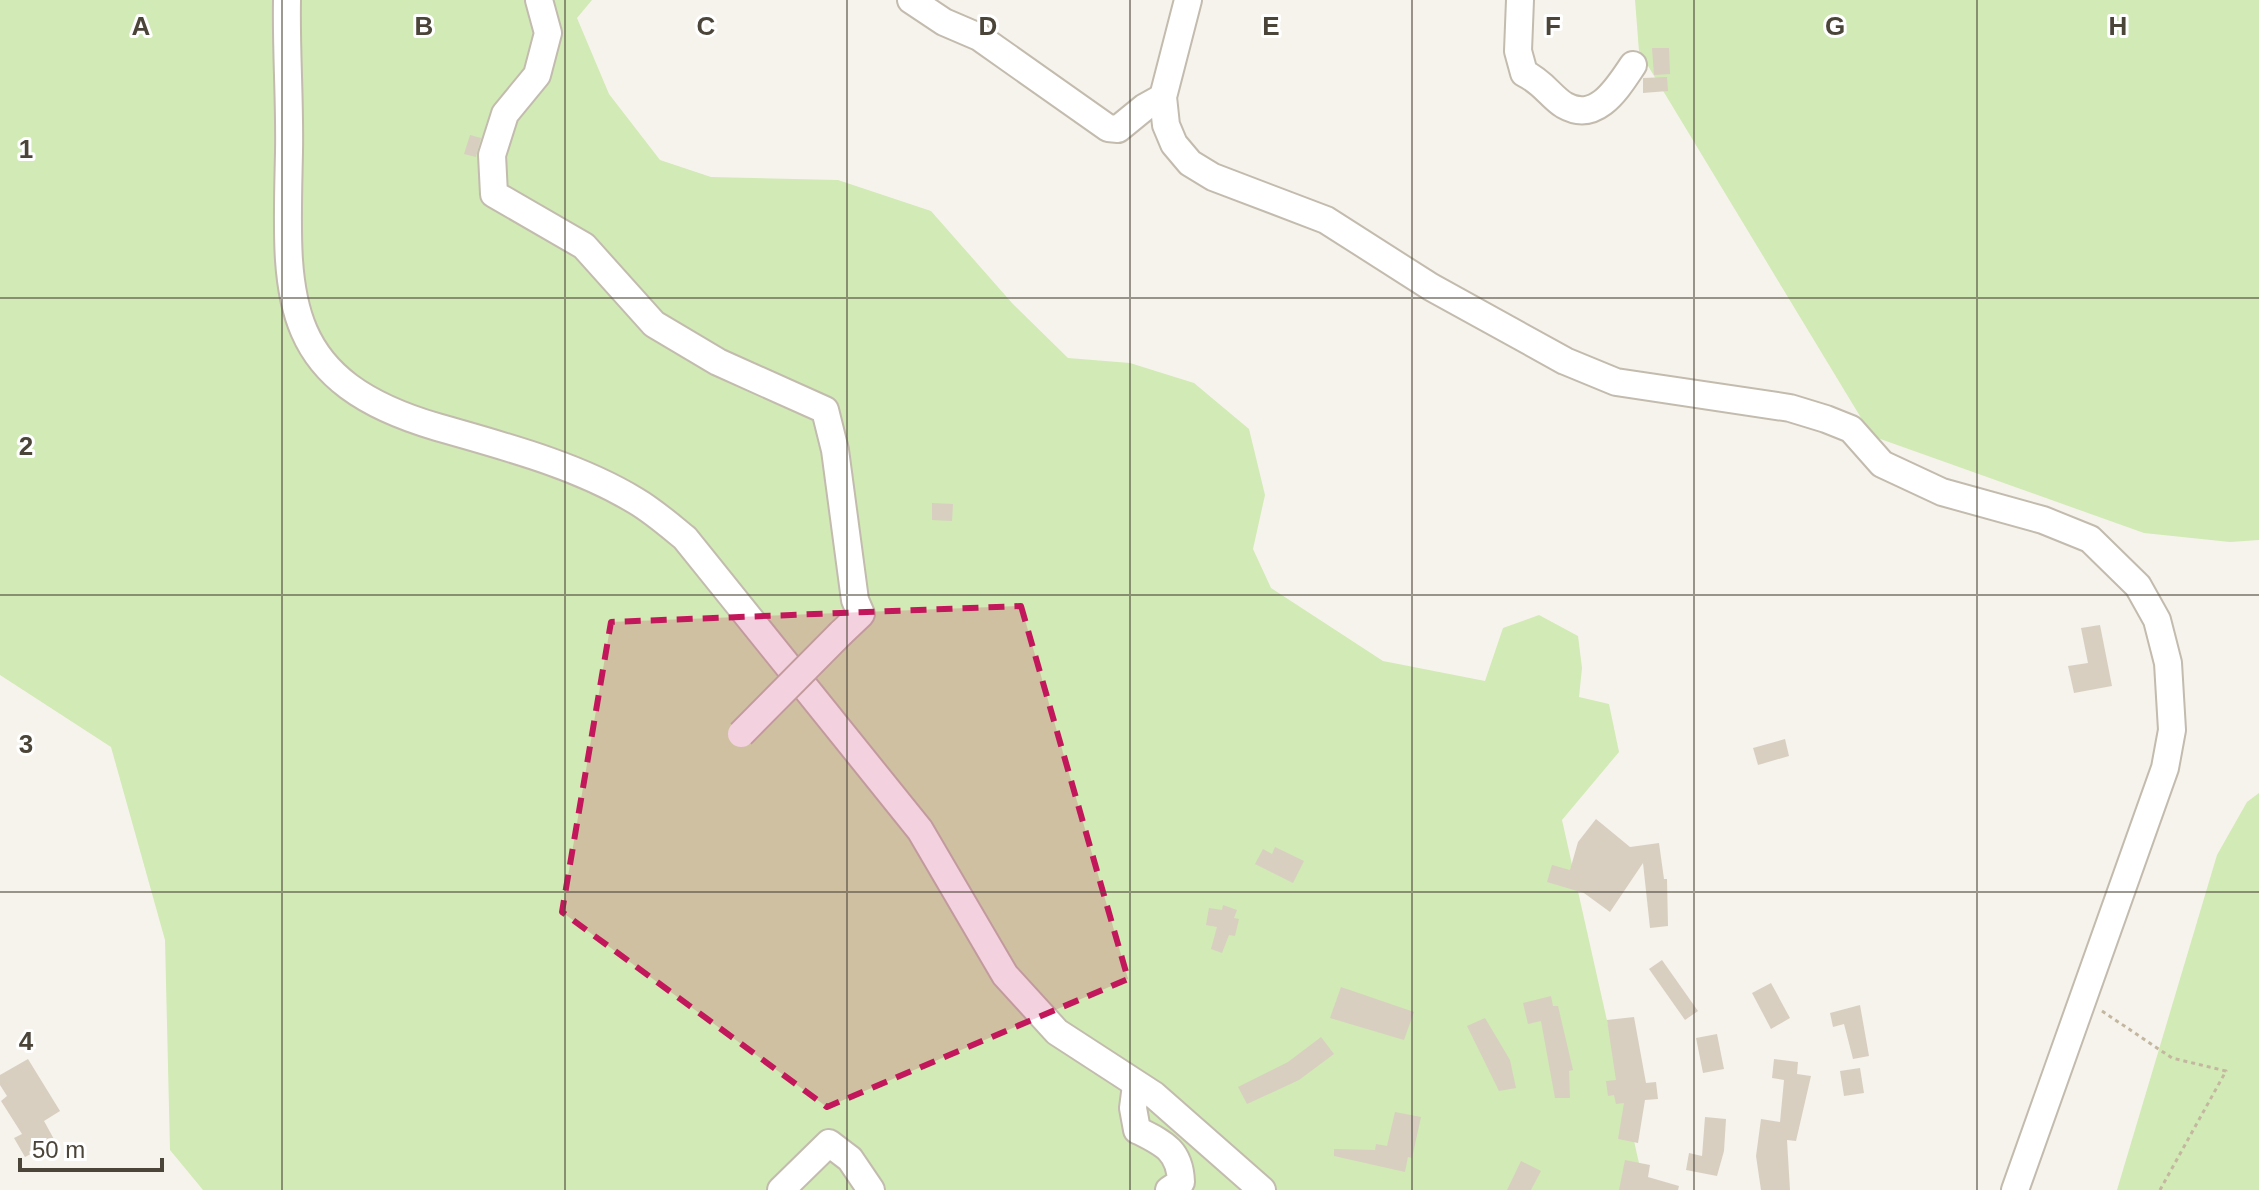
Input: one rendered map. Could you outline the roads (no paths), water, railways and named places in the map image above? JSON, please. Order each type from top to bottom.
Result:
[{"type":"street","points":[[287,0],[287,239],[293,307],[321,361],[360,397],[391,412],[487,441],[593,480],[636,501],[685,538],[920,830],[1005,975],[1057,1032],[1154,1095],[1262,1190]]},
{"type":"street","points":[[539,0],[548,33],[537,75],[505,114],[492,155],[494,194],[584,246],[654,324],[718,362],[825,410],[835,450],[853,589],[861,614],[741,734]]},
{"type":"street","points":[[911,0],[944,22],[979,37],[1108,128],[1118,129],[1163,97]]},
{"type":"street","points":[[1188,0],[1163,97],[1166,125],[1174,144],[1190,163],[1213,177],[1326,220],[1431,287],[1565,361],[1616,382],[1790,408],[1826,419],[1851,429],[1882,464],[1942,492],[2043,520],[2090,539],[2138,586],[2157,620],[2168,663],[2172,730],[2165,768],[2015,1190]]},
{"type":"street","points":[[1520,0],[1518,51],[1524,73],[1544,83],[1563,104],[1577,109],[1595,108],[1610,100],[1633,65]]},
{"type":"street","points":[[1136,1085],[1133,1108],[1137,1130],[1171,1147],[1181,1166],[1181,1182],[1169,1190]]},
{"type":"street","points":[[781,1190],[829,1143],[850,1159],[871,1190]]}]
